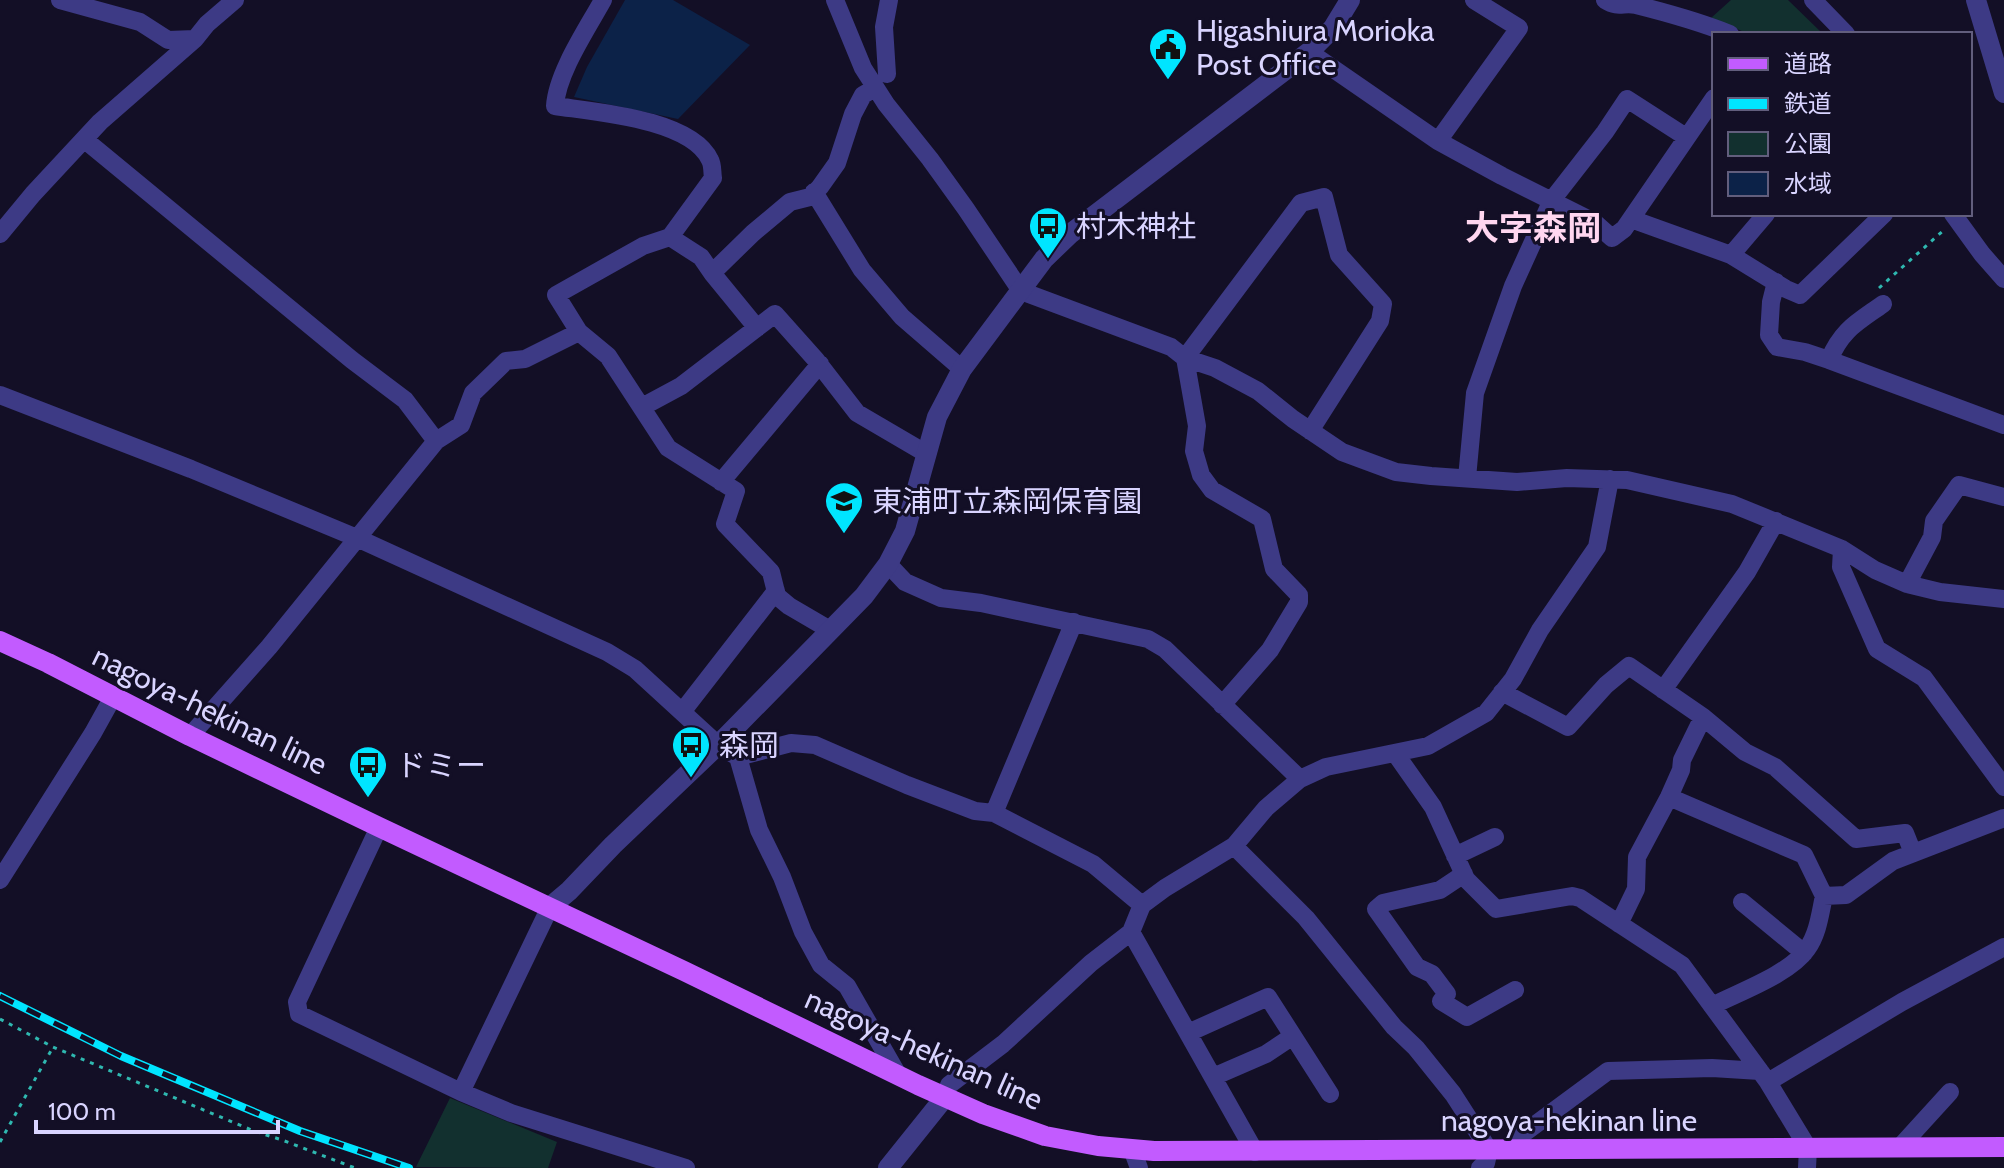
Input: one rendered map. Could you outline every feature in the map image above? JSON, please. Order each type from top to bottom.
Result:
[{"type":"main road","name":"nagoya-hekinan line","points":[[0,641],[190,736],[945,1097],[1045,1136],[1098,1146],[1136,1159],[1154,1151],[1253,1157],[1484,1159],[1512,1150],[1808,1158],[1899,1148],[2004,1147]]},
{"type":"street","points":[[60,0],[140,22],[168,40],[195,39]]},
{"type":"street","points":[[0,234],[100,122],[235,0]]},
{"type":"street","points":[[603,0],[556,91],[555,106],[642,120],[678,131],[700,147],[711,161],[713,178],[670,237],[643,246],[556,295],[579,332],[608,356],[668,448],[736,491],[725,524],[771,572],[777,596],[830,630]]},
{"type":"street","points":[[835,0],[863,68],[881,81],[1021,291],[1171,347],[1185,358],[1215,368],[1258,391],[1342,452],[1396,472],[1517,482],[1567,478],[1627,480],[1732,504],[1842,549],[1875,570],[1907,584],[1940,592],[2004,599]]},
{"type":"street","points":[[712,273],[790,202],[810,197],[837,163],[853,114],[863,95],[881,81],[889,0]]},
{"type":"street","points":[[461,1092],[550,907],[718,745],[864,596],[888,564],[905,531],[937,417],[962,369],[1044,259],[1070,234],[1309,52],[1333,28],[1350,0]]},
{"type":"street","points":[[1438,141],[1519,28],[1474,0]]},
{"type":"street","points":[[1605,0],[1615,6],[1632,2],[1726,32]]},
{"type":"street","points":[[1813,0],[1844,32]]},
{"type":"street","points":[[1976,0],[2002,81]]},
{"type":"street","points":[[1309,52],[1438,141],[1594,222],[1612,238],[1624,229],[1712,101]]},
{"type":"street","points":[[1467,478],[1475,393],[1513,286],[1552,200],[1627,99],[1686,137]]},
{"type":"street","points":[[85,140],[405,400],[436,441]]},
{"type":"street","points":[[814,192],[862,270],[902,317],[962,369]]},
{"type":"street","points":[[1222,705],[1270,650],[1299,602],[1299,595],[1274,569],[1262,519],[1212,490],[1201,475],[1194,451],[1197,426],[1185,358],[1301,203],[1324,197],[1339,255],[1383,304],[1380,321],[1310,431]]},
{"type":"street","points":[[1731,255],[1764,216]]},
{"type":"street","points":[[1631,219],[1731,255],[1800,295],[1882,216]]},
{"type":"street","points":[[1955,216],[2004,279]]},
{"type":"street","points":[[670,237],[701,257],[757,328]]},
{"type":"street","points":[[1776,282],[1769,335],[1777,347],[1829,360],[2004,425]]},
{"type":"street","points":[[1829,360],[1838,339],[1877,300]]},
{"type":"street","points":[[642,407],[681,386],[775,314],[820,364],[857,413],[927,454]]},
{"type":"street","points":[[190,736],[269,647],[436,441],[461,425],[473,393],[506,361],[525,359],[579,332]]},
{"type":"street","points":[[721,482],[820,364]]},
{"type":"street","points":[[0,395],[357,538],[607,652],[635,669],[718,745],[738,757],[759,830],[782,877],[803,932],[821,965],[847,986],[898,1075]]},
{"type":"street","points":[[888,1168],[945,1097],[949,1085],[1003,1044],[1091,963],[1131,932],[1142,905],[1234,846],[1266,808],[1300,779],[1326,767],[1428,746],[1486,713],[1513,679],[1548,619],[1597,547],[1610,479]]},
{"type":"street","points":[[1907,584],[1932,537],[1934,521],[1959,485],[2004,497]]},
{"type":"street","points":[[1663,690],[1747,572],[1776,521]]},
{"type":"street","points":[[1842,549],[1841,567],[1877,649],[1924,678],[2004,787]]},
{"type":"street","points":[[888,564],[905,582],[941,598],[981,603],[1148,639],[1165,649],[1300,779]]},
{"type":"street","points":[[682,712],[776,591]]},
{"type":"street","points":[[994,813],[1074,622]]},
{"type":"street","points":[[1502,692],[1568,727],[1606,685],[1629,666],[1703,717],[1745,752],[1775,767],[1856,839],[1905,833],[1913,853]]},
{"type":"street","points":[[0,880],[113,697]]},
{"type":"street","points":[[1619,924],[1636,889],[1637,857],[1669,797],[1682,760],[1703,717]]},
{"type":"street","points":[[738,757],[791,743],[815,745],[975,811],[994,813],[1093,864],[1142,905]]},
{"type":"street","points":[[1395,753],[1433,807],[1466,879],[1496,909],[1572,896],[1580,898],[1682,965],[1764,1076],[1808,1158]]},
{"type":"street","points":[[1669,797],[1804,855],[1824,896],[1817,929],[1809,947],[1795,964],[1712,1006]]},
{"type":"street","points":[[1824,896],[1846,895],[1893,861],[2004,818]]},
{"type":"street","points":[[379,827],[297,1002],[299,1014],[511,1113],[686,1168]]},
{"type":"street","points":[[1455,856],[1495,837]]},
{"type":"street","points":[[1234,846],[1306,918],[1453,1094],[1484,1159]]},
{"type":"street","points":[[1464,874],[1440,890],[1383,903],[1376,909],[1417,967],[1432,974],[1447,994],[1441,1001],[1467,1017],[1515,990]]},
{"type":"street","points":[[1742,902],[1804,953]]},
{"type":"street","points":[[1131,932],[1213,1077],[1253,1157]]},
{"type":"street","points":[[1512,1150],[1520,1136],[1608,1071],[1712,1068],[1764,1076],[2004,947]]},
{"type":"street","points":[[1188,1033],[1268,997],[1330,1094]]},
{"type":"street","points":[[1213,1077],[1266,1054],[1293,1036]]},
{"type":"street","points":[[1899,1148],[1950,1092]]},
{"type":"path","points":[[1877,300],[1955,216]]},
{"type":"path","points":[[0,1019],[53,1047],[254,1131],[355,1168]]},
{"type":"path","points":[[0,1142],[53,1047]]},
{"type":"green space","points":[[1731,0],[1788,0],[1821,32],[1744,32],[1711,18]]},
{"type":"green space","points":[[450,1098],[557,1142],[548,1168],[416,1167]]},
{"type":"water","points":[[625,0],[673,0],[750,45],[678,119],[574,97],[587,67]]},
{"type":"railway","points":[[0,996],[121,1056],[300,1131],[409,1168]]},
{"type":"place","name":"Higashiura Morioka Post Office","points":[[1168,81]]},
{"type":"place","name":"村木神社","points":[[1048,260]]},
{"type":"place","name":"東浦町立森岡保育園","points":[[844,535]]},
{"type":"place","name":"森岡","points":[[691,779]]},
{"type":"place","name":"ドミー","points":[[368,799]]},
{"type":"district","name":"大字森岡","points":[[1533,228]]}]
